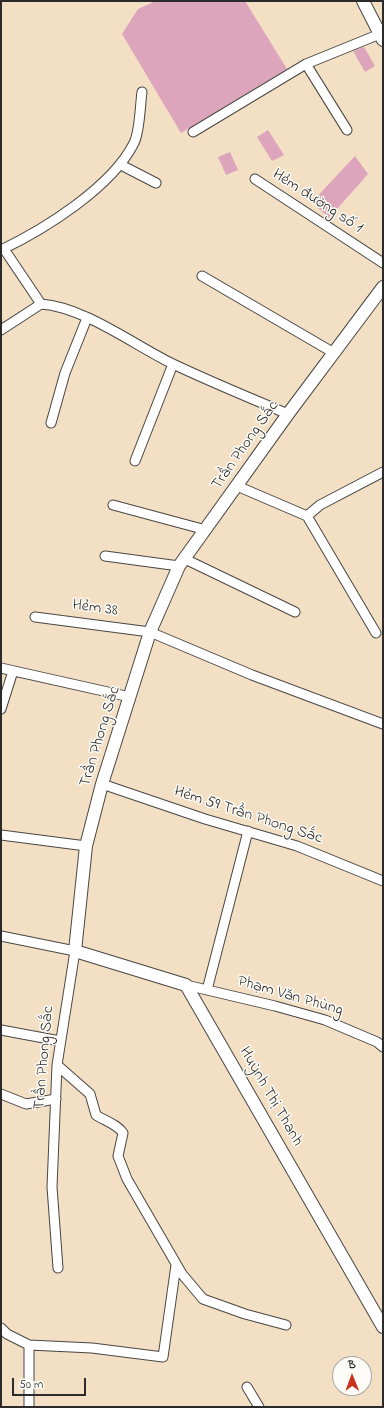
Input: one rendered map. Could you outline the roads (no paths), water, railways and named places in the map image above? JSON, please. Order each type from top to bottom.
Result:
[{"type":"street","points":[[193,132],[306,64],[382,37],[363,1]]},
{"type":"street","points":[[306,64],[347,130]]},
{"type":"street","points":[[41,304],[3,249],[45,226],[67,211],[107,180],[121,165],[135,141],[142,92]]},
{"type":"street","points":[[121,165],[156,183]]},
{"type":"street","name":"Hẻm đường số 1","points":[[255,179],[383,263]]},
{"type":"street","points":[[202,276],[334,353]]},
{"type":"street","name":"Trần Phong Sắc","points":[[58,1268],[52,1187],[58,1065],[60,1041],[75,951],[86,846],[102,784],[150,632],[182,563],[288,414],[383,287]]},
{"type":"street","points":[[1,330],[41,304],[56,305],[87,318],[173,364],[288,414]]},
{"type":"street","points":[[51,423],[65,373],[87,318]]},
{"type":"street","points":[[135,461],[173,364]]},
{"type":"street","points":[[307,516],[320,505],[383,472]]},
{"type":"street","points":[[237,486],[307,516],[376,633]]},
{"type":"street","points":[[113,505],[206,530]]},
{"type":"street","points":[[105,556],[182,563],[295,612]]},
{"type":"street","name":"Hẻm 38","points":[[36,616],[150,632],[252,674],[383,724]]},
{"type":"street","points":[[1,668],[130,697]]},
{"type":"street","points":[[1,709],[13,671]]},
{"type":"street","name":"Hẻm 59 Trần Phong Sắc","points":[[102,784],[205,819],[297,846],[383,881]]},
{"type":"street","points":[[207,990],[248,832]]},
{"type":"street","points":[[1,835],[86,846]]},
{"type":"street","points":[[1,936],[75,951],[186,985]]},
{"type":"street","name":"Phạm Văn Phùng","points":[[186,985],[275,1006],[325,1020],[377,1042],[383,1047]]},
{"type":"street","name":"Huỳnh Thị Thanh","points":[[186,985],[383,1327]]},
{"type":"street","points":[[1,1030],[60,1041]]},
{"type":"street","points":[[58,1065],[90,1094],[96,1115],[106,1122],[119,1126],[123,1133],[118,1156],[127,1179],[176,1265],[203,1299],[245,1314],[286,1325]]},
{"type":"street","points":[[1,1094],[26,1104],[56,1099]]},
{"type":"street","points":[[1,1328],[7,1334],[29,1345],[92,1348],[163,1356],[176,1265]]},
{"type":"street","points":[[29,1345],[29,1407]]},
{"type":"street","points":[[247,1388],[259,1407]]}]
